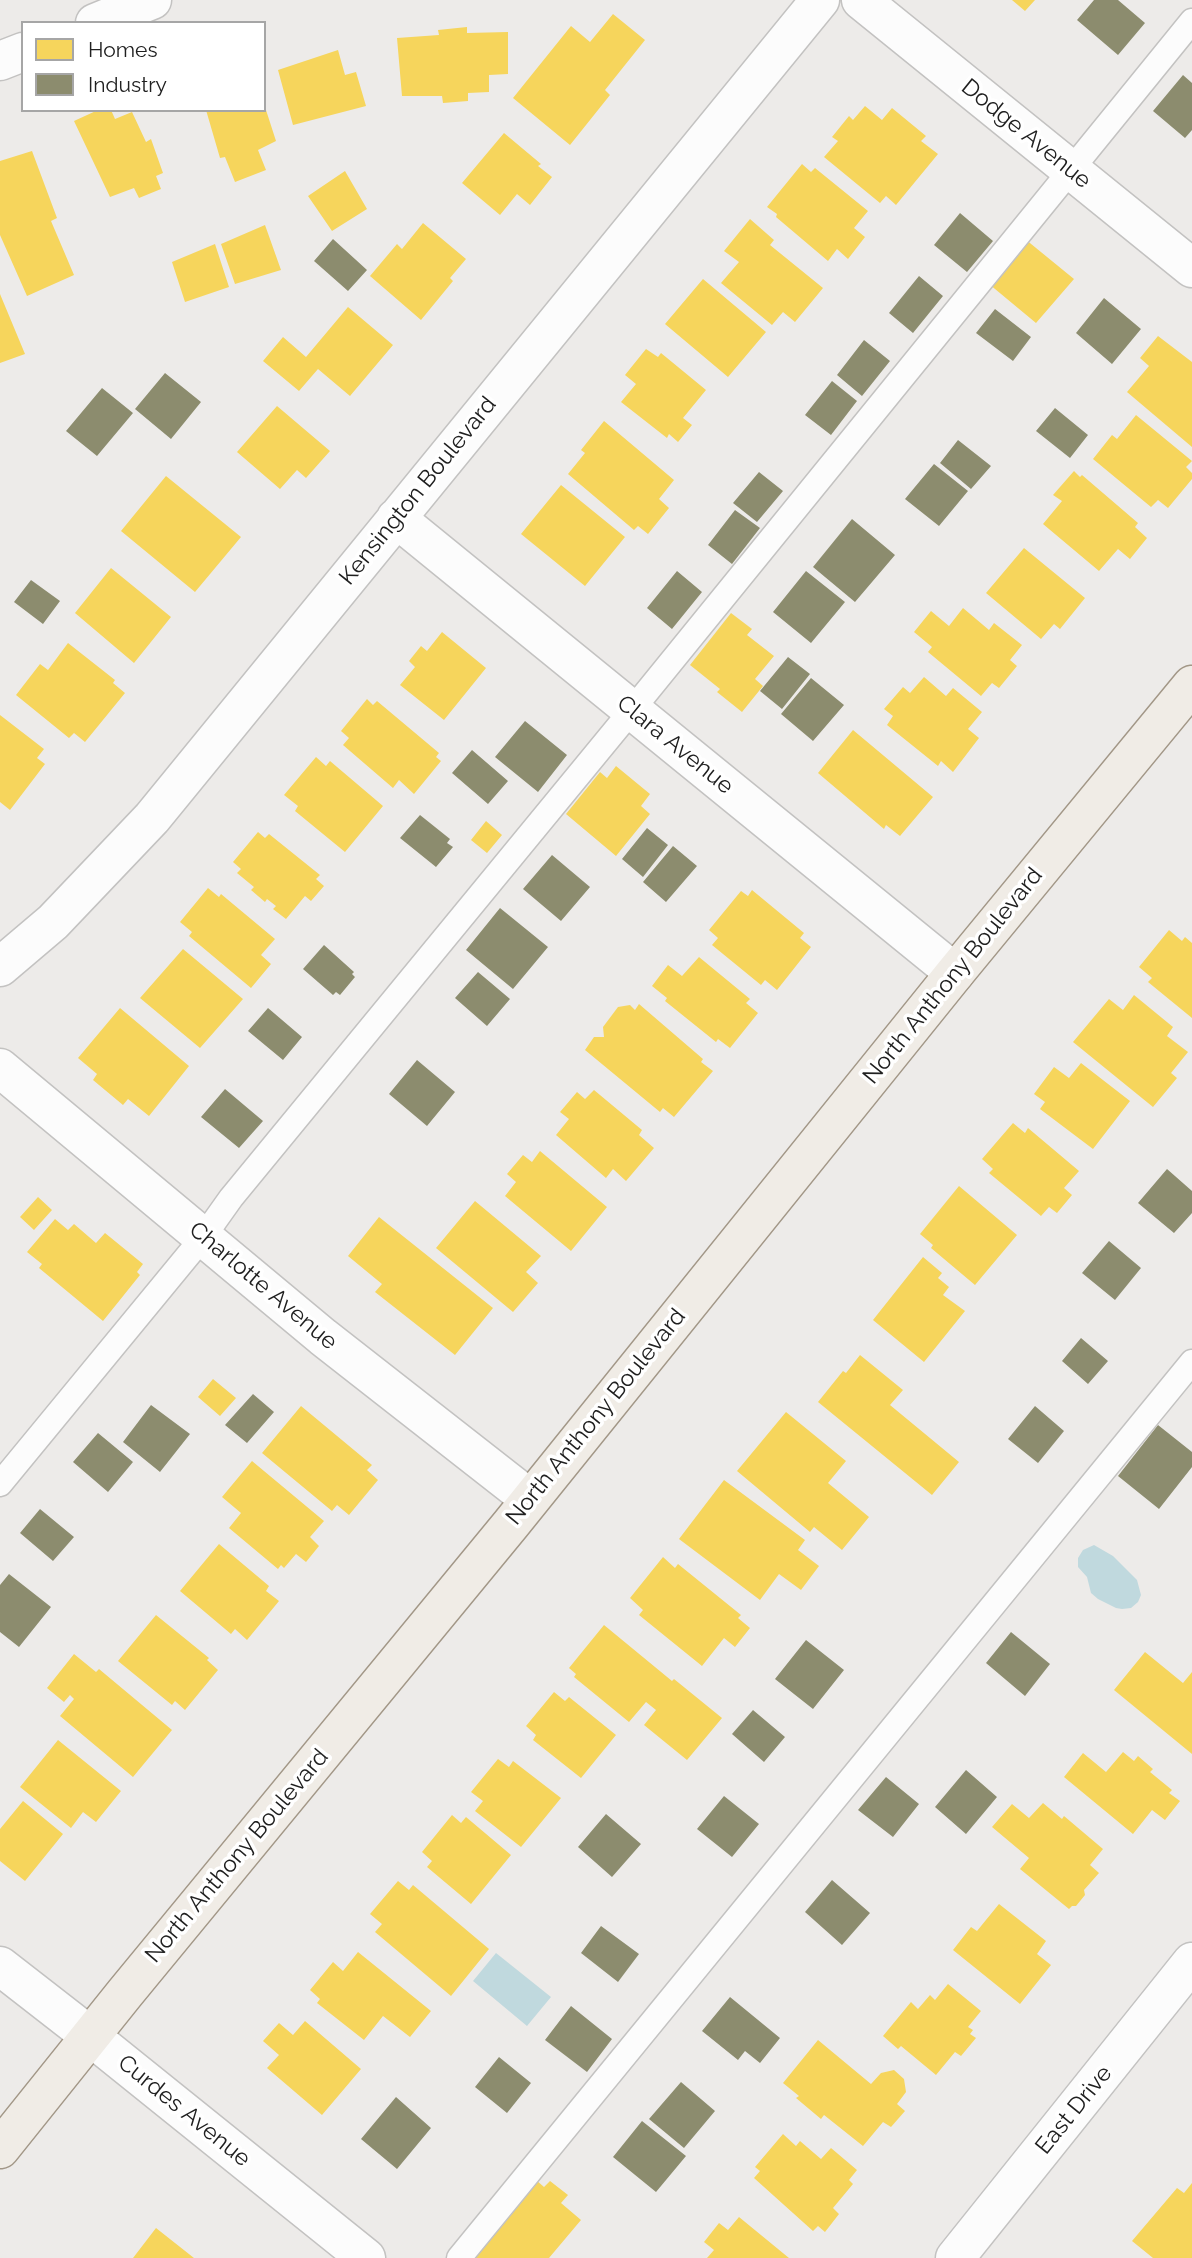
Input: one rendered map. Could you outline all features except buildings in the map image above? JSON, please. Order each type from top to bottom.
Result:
[{"type":"main road","name":"North Anthony Boulevard","points":[[0,2149],[1192,685]]},
{"type":"street","points":[[100,21],[152,0]]},
{"type":"street","name":"Kensington Boulevard","points":[[0,967],[53,922],[152,818],[820,0]]},
{"type":"street","name":"Dodge Avenue","points":[[861,0],[1192,268]]},
{"type":"street","points":[[0,61],[21,52]]},
{"type":"street","name":"Clara Avenue","points":[[396,518],[955,973]]},
{"type":"street","name":"Charlotte Avenue","points":[[0,1068],[323,1337],[530,1499]]},
{"type":"street","name":"East Drive","points":[[955,2258],[1192,1962]]},
{"type":"street","name":"Curdes Avenue","points":[[0,1966],[366,2258]]},
{"type":"lane","points":[[0,1484],[1192,21]]},
{"type":"lane","points":[[459,2258],[1192,1363]]},
{"type":"water","points":[[1094,1545],[1113,1556],[1137,1580],[1141,1595],[1131,1608],[1116,1608],[1091,1593],[1087,1577],[1078,1567],[1078,1558],[1083,1550]]},
{"type":"water","points":[[496,1953],[551,1997],[527,2026],[473,1981]]}]
